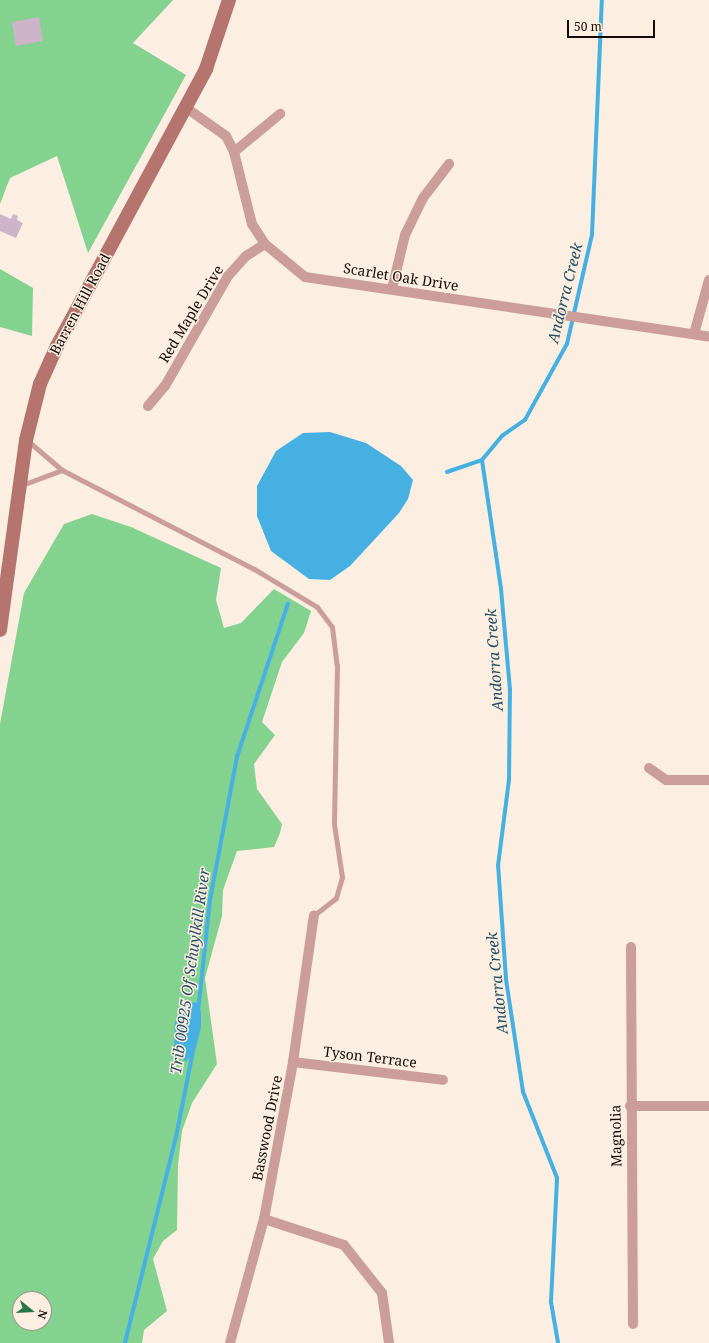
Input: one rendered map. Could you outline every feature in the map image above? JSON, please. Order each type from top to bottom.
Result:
[{"type":"street","name":"Barren Hill Road","points":[[0,630],[26,440],[40,384],[57,346],[215,48],[229,0]]},
{"type":"street","name":"Scarlet Oak Drive","points":[[185,107],[219,129],[234,152],[248,214],[265,244],[305,277],[593,322],[709,337]]},
{"type":"street","points":[[234,152],[280,114]]},
{"type":"street","points":[[392,290],[405,234],[423,198],[449,164]]},
{"type":"street","name":"Red Maple Drive","points":[[148,406],[165,386],[228,276],[246,256],[265,244]]},
{"type":"street","points":[[694,334],[709,280]]},
{"type":"street","points":[[649,768],[666,780],[709,780]]},
{"type":"street","name":"Basswood Drive","points":[[230,1343],[264,1219],[293,1062],[314,915]]},
{"type":"street","name":"Magnolia","points":[[631,947],[630,1106],[633,1324]]},
{"type":"street","name":"Tyson Terrace","points":[[293,1062],[443,1080]]},
{"type":"street","points":[[630,1106],[709,1106]]},
{"type":"street","points":[[264,1219],[344,1245],[382,1293],[389,1343]]},
{"type":"lane","points":[[26,440],[62,470],[254,570],[317,607],[332,626],[337,665],[333,802],[342,877],[336,898],[314,915]]},
{"type":"lane","points":[[19,486],[62,470]]},
{"type":"green space","points":[[0,0],[173,0],[133,43],[186,75],[88,253],[57,156],[10,178],[0,204]]},
{"type":"green space","points":[[0,269],[33,288],[32,336],[0,327]]},
{"type":"green space","points":[[92,514],[131,527],[221,568],[216,600],[224,628],[241,623],[274,589],[311,611],[304,633],[282,662],[262,722],[275,735],[254,764],[257,789],[282,824],[280,833],[274,847],[237,851],[223,890],[222,916],[205,978],[217,1064],[192,1103],[182,1131],[178,1165],[177,1230],[163,1241],[153,1259],[167,1311],[144,1330],[142,1343],[0,1343],[0,724],[24,593],[64,524]]},
{"type":"water","points":[[330,432],[366,443],[401,466],[413,480],[408,499],[399,513],[350,566],[330,580],[309,579],[271,551],[257,516],[257,486],[276,451],[303,433]]},
{"type":"water","points":[[196,1002],[201,1012],[201,1027],[196,1048],[186,1062],[174,1049],[175,1022],[183,1004]]},
{"type":"building","points":[[39,17],[43,41],[16,46],[12,22]]},
{"type":"building","points":[[0,214],[11,219],[13,214],[18,216],[17,220],[23,223],[16,238],[0,231]]},
{"type":"waterway","name":"Andorra Creek","points":[[558,1343],[551,1302],[557,1178],[523,1092],[506,979],[498,866],[509,780],[510,690],[501,589],[482,460],[502,436],[525,420],[567,344],[592,235],[602,0]]},
{"type":"waterway","name":"Trib 00925 Of Schuylkill River","points":[[447,472],[482,460]]},
{"type":"waterway","name":"Trib 00925 Of Schuylkill River","points":[[198,1012],[210,900],[237,757],[288,604]]},
{"type":"waterway","name":"Trib 00925 Of Schuylkill River","points":[[125,1343],[176,1137],[194,1046]]}]
